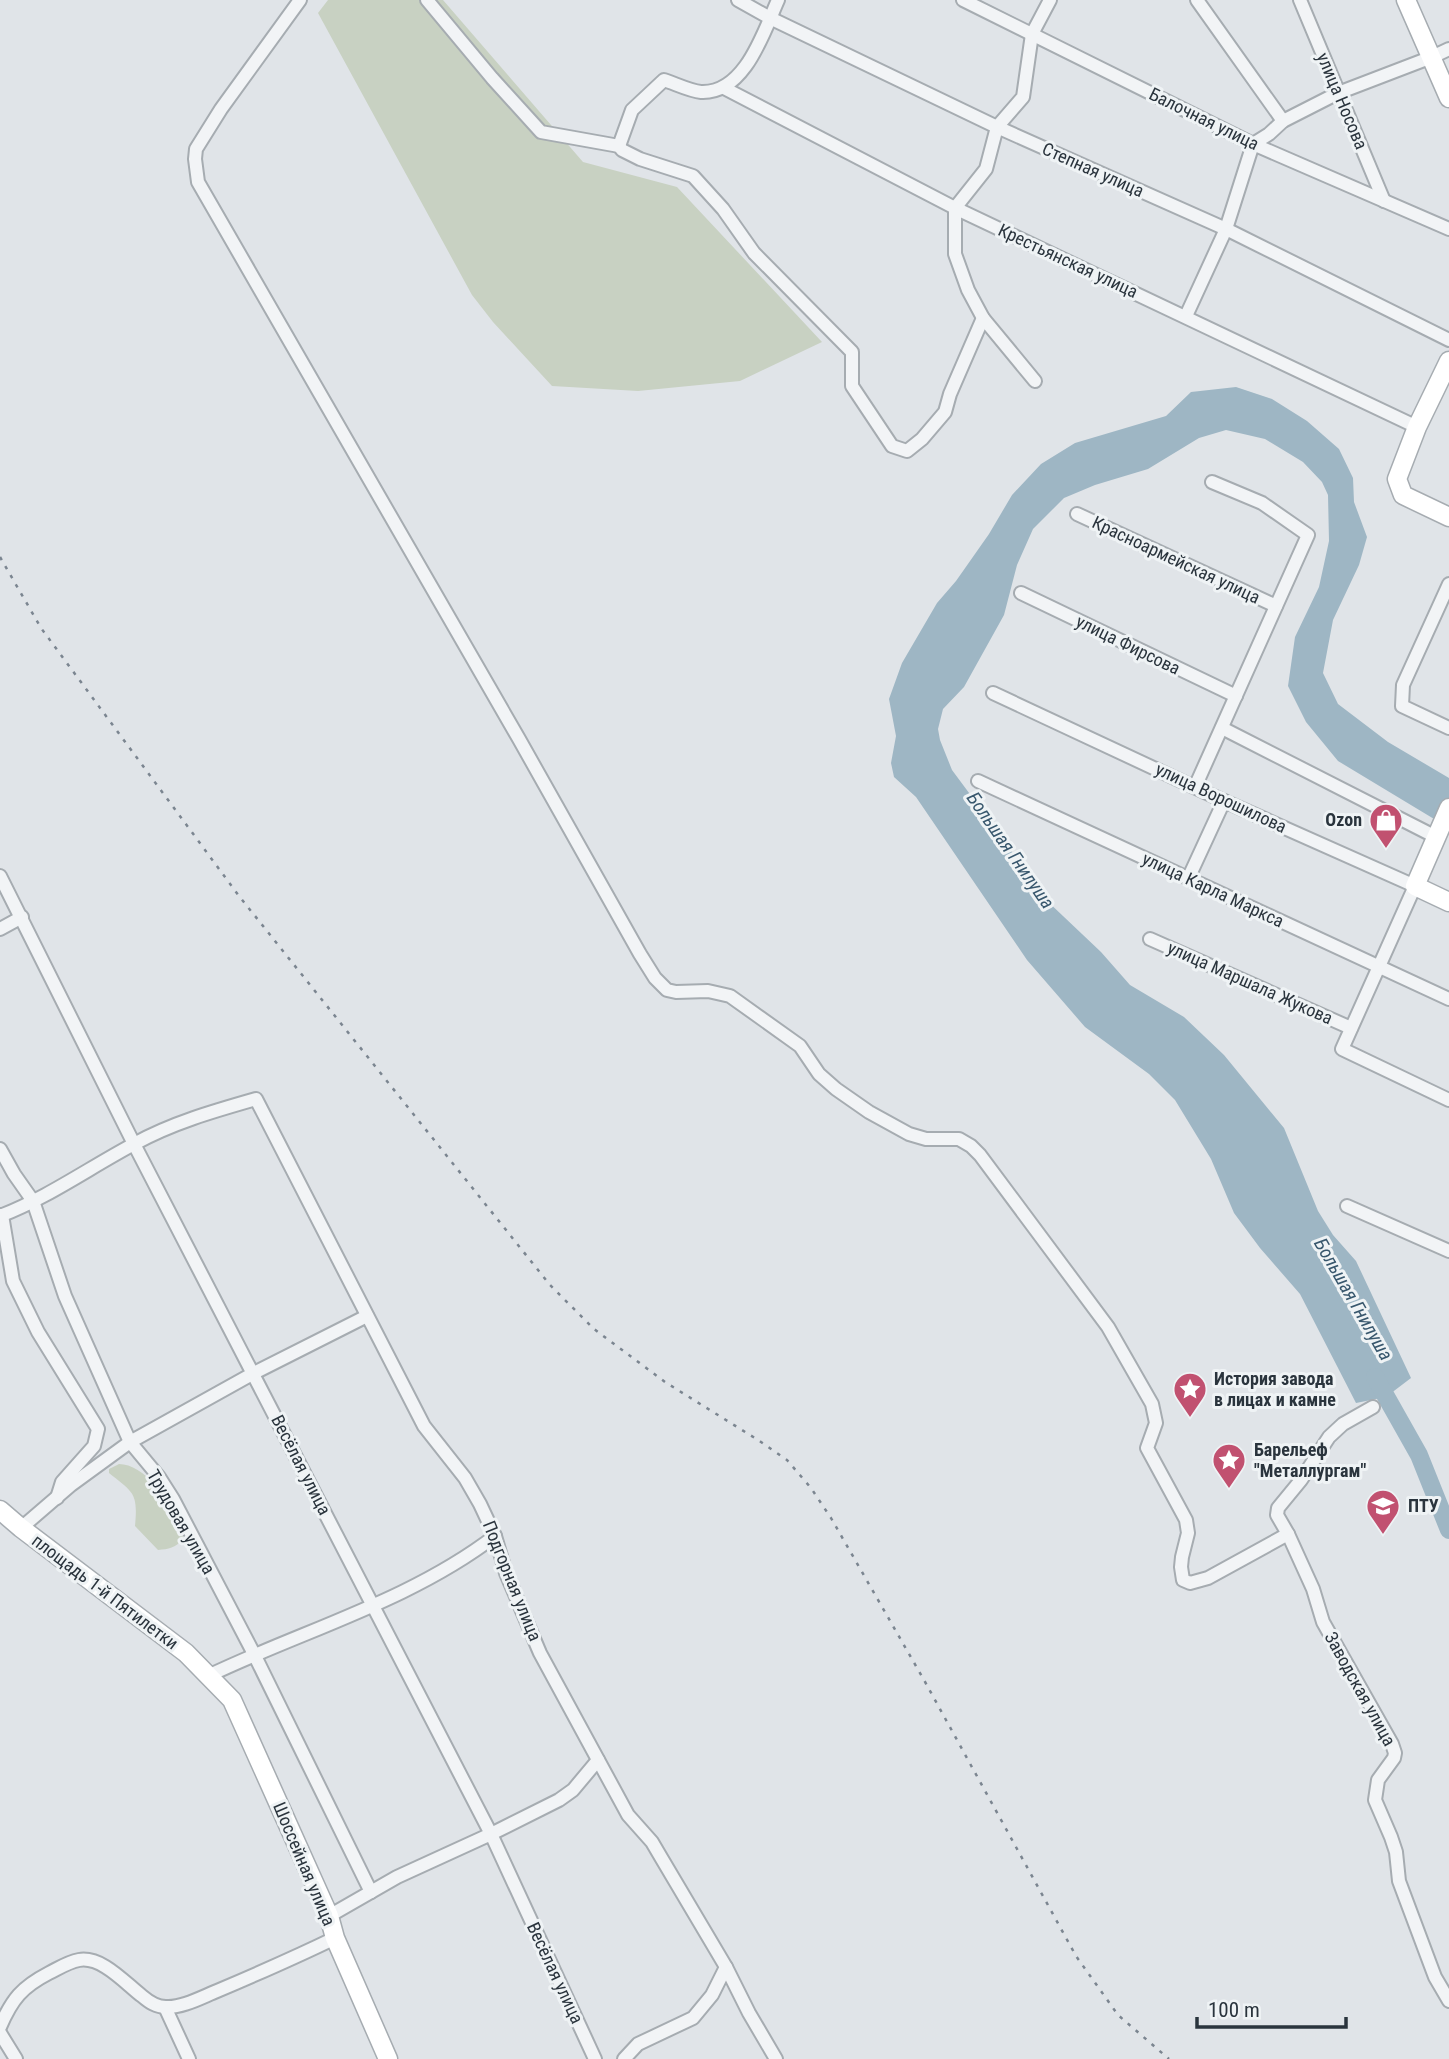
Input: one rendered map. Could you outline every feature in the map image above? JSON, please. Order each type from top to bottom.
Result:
[{"type":"main road","points":[[1406,0],[1449,98]]},
{"type":"main road","points":[[1449,361],[1417,426],[1397,479],[1403,495],[1449,517]]},
{"type":"main road","points":[[1415,886],[1449,808]]},
{"type":"main road","name":"улица Ворошилова","points":[[1415,886],[1449,902]]},
{"type":"main road","name":"площадь 1-й Пятилетки","points":[[0,1510],[186,1653],[208,1676]]},
{"type":"main road","name":"Шоссейная улица","points":[[208,1676],[232,1700],[329,1916],[335,1938],[388,2059]]},
{"type":"street","points":[[300,0],[196,149],[198,182],[655,978],[667,990],[708,991],[730,996],[800,1046],[819,1074],[869,1112],[909,1134],[926,1139],[959,1139],[980,1155],[1108,1327],[1152,1404],[1156,1423],[1147,1448],[1186,1520],[1188,1533],[1182,1557],[1183,1580],[1190,1583],[1208,1578],[1289,1534]]},
{"type":"street","points":[[427,0],[541,132],[619,146],[640,159],[693,176],[723,209],[754,253],[852,352],[852,386],[892,446],[907,451],[922,439],[945,412],[950,394],[983,318]]},
{"type":"street","name":"Степная улица","points":[[738,0],[997,127],[1226,229],[1449,340]]},
{"type":"street","points":[[619,146],[632,110],[664,80],[701,92],[724,88],[751,61],[778,0]]},
{"type":"street","name":"Балочная улица","points":[[963,0],[1253,144],[1449,229]]},
{"type":"street","points":[[1035,381],[983,318],[968,290],[955,254],[955,208],[986,169],[997,127],[1023,97],[1032,34],[1050,0]]},
{"type":"street","points":[[1197,0],[1283,121]]},
{"type":"street","name":"улица Носова","points":[[1300,0],[1384,201]]},
{"type":"street","points":[[1186,316],[1226,229],[1253,144],[1283,121],[1338,93],[1449,49]]},
{"type":"street","name":"Крестьянская улица","points":[[724,88],[955,208],[1417,426]]},
{"type":"street","points":[[1195,787],[1308,535],[1262,503],[1212,482]]},
{"type":"street","name":"Красноармейская улица","points":[[1077,514],[1276,606]]},
{"type":"street","points":[[1449,584],[1403,685],[1402,706],[1449,728]]},
{"type":"street","name":"улица Фирсова","points":[[1021,593],[1236,696]]},
{"type":"street","name":"улица Ворошилова","points":[[993,693],[1224,801],[1415,886]]},
{"type":"street","points":[[1222,728],[1438,832]]},
{"type":"street","name":"улица Карла Маркса","points":[[978,781],[1449,999]]},
{"type":"street","points":[[1188,879],[1224,801]]},
{"type":"street","name":"Весёлая улица","points":[[0,876],[134,1144],[491,1834],[595,2059]]},
{"type":"street","points":[[1351,1028],[1415,886]]},
{"type":"street","points":[[0,929],[22,917]]},
{"type":"street","name":"улица Маршала Жукова","points":[[1150,939],[1351,1028],[1342,1049],[1449,1100]]},
{"type":"street","name":"Подгорная улица","points":[[134,1144],[165,1129],[256,1099],[424,1426],[466,1478],[495,1536],[506,1573],[540,1653],[628,1815],[657,1851],[726,1967],[776,2059]]},
{"type":"street","points":[[57,1498],[62,1482],[94,1446],[98,1429],[38,1332],[13,1281],[1,1215],[33,1201],[134,1144]]},
{"type":"street","name":"Трудовая улица","points":[[0,1149],[33,1201],[65,1296],[130,1442],[173,1499],[254,1654],[371,1892]]},
{"type":"street","points":[[1348,1206],[1449,1251]]},
{"type":"street","points":[[21,1528],[130,1442],[254,1373],[367,1316]]},
{"type":"street","name":"Заводская улица","points":[[1373,1407],[1350,1419],[1328,1437],[1301,1480],[1278,1508],[1277,1515],[1289,1534],[1313,1589],[1323,1622],[1392,1744],[1394,1758],[1378,1780],[1375,1800],[1396,1852],[1399,1881],[1435,1977],[1449,2001]]},
{"type":"street","points":[[208,1676],[254,1654],[374,1606],[470,1555],[495,1536]]},
{"type":"street","points":[[329,1916],[397,1877],[559,1800],[573,1790],[598,1760]]},
{"type":"street","points":[[0,2027],[8,2008],[24,1988],[71,1962],[82,1959],[102,1965],[153,2005],[165,2007],[176,2006],[206,1995],[335,1938]]},
{"type":"street","points":[[624,2059],[638,2044],[693,2018],[712,1995],[726,1967]]},
{"type":"street","points":[[165,2007],[189,2059]]},
{"type":"street","points":[[0,2033],[16,2059]]},
{"type":"green space","points":[[328,0],[443,0],[583,162],[677,187],[822,342],[740,381],[638,391],[552,386],[472,295],[318,13]]},
{"type":"green space","points":[[119,1464],[141,1472],[161,1492],[181,1528],[183,1539],[177,1544],[158,1550],[135,1526],[135,1500],[129,1490],[109,1473],[109,1469]]},
{"type":"water","points":[[1236,387],[1272,399],[1307,421],[1339,449],[1353,478],[1354,502],[1367,537],[1359,565],[1333,620],[1323,673],[1338,704],[1388,742],[1449,778],[1449,828],[1338,761],[1306,722],[1288,686],[1295,637],[1319,587],[1329,541],[1328,495],[1322,482],[1303,462],[1265,439],[1226,430],[1199,438],[1148,469],[1095,485],[1064,498],[1033,529],[1017,565],[1004,615],[964,687],[943,709],[938,729],[952,770],[1044,898],[1101,952],[1130,985],[1184,1017],[1224,1055],[1284,1128],[1318,1211],[1333,1235],[1356,1261],[1411,1378],[1386,1397],[1356,1403],[1300,1294],[1234,1213],[1211,1159],[1175,1100],[1149,1074],[1085,1027],[1027,960],[916,797],[894,777],[891,763],[896,736],[889,699],[902,663],[937,603],[989,534],[1012,495],[1041,464],[1075,443],[1166,416],[1191,392]]},
{"type":"waterway","name":"Большая Гнилуша","points":[[1375,1377],[1419,1455],[1449,1530]]},
{"type":"railway","points":[[0,557],[41,628],[239,896],[550,1285],[594,1329],[665,1382],[787,1460],[811,1488],[924,1680],[1076,1956],[1118,2015],[1169,2059]]},
{"type":"place","name":"Ozon","points":[[1386,850]]},
{"type":"place","name":"История завода в лицах и камне","points":[[1190,1419]]},
{"type":"place","name":"Барельеф \"Металлургам\"","points":[[1229,1490]]},
{"type":"place","name":"ПТУ","points":[[1383,1536]]}]
